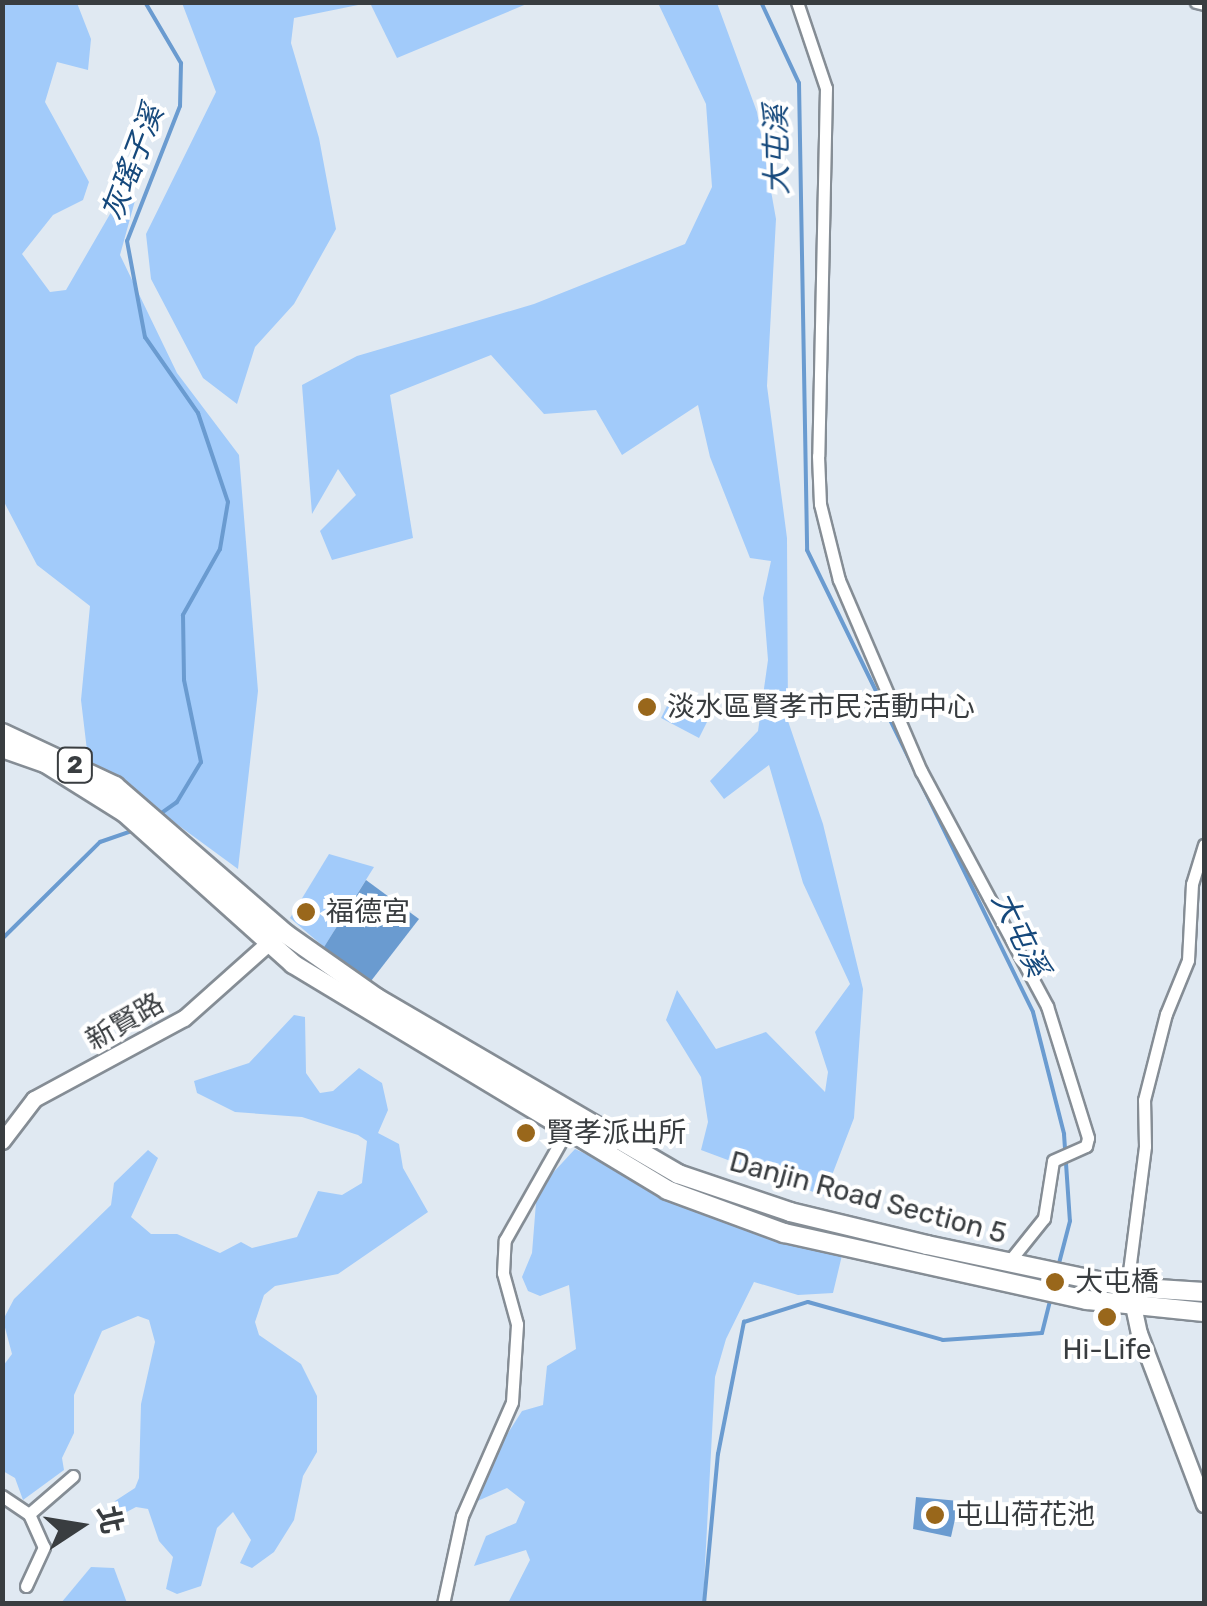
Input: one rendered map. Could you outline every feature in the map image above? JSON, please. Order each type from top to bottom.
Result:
[{"type":"main road","name":"2","points":[[2,733],[115,786],[133,810]]},
{"type":"main road","name":"2","points":[[2,748],[44,763],[133,810],[277,935]]},
{"type":"main road","name":"Danjin Road Section 5","points":[[167,838],[241,892],[277,935],[666,1190],[784,1233],[1020,1272]]},
{"type":"main road","name":"Danjin Road Section 5","points":[[570,1125],[678,1174],[790,1212],[1020,1272]]},
{"type":"main road","name":"2","points":[[1020,1272],[1127,1287],[1204,1292]]},
{"type":"main road","name":"2","points":[[1020,1272],[1086,1300],[1204,1312]]},
{"type":"street","points":[[797,2],[826,88],[820,504],[852,614],[921,772],[1047,1006],[1088,1138],[1080,1150],[1052,1161],[1044,1218],[1020,1272]]},
{"type":"street","points":[[1196,2],[1204,4]]},
{"type":"street","points":[[1204,845],[1192,884],[1188,960],[1144,1100],[1146,1146],[1127,1287],[1136,1306],[1138,1333],[1204,1504]]},
{"type":"street","name":"新賢路","points":[[2,1140],[34,1099],[184,1018],[277,935]]},
{"type":"street","points":[[443,1604],[462,1516],[512,1402],[517,1324],[503,1273],[505,1240],[570,1125]]},
{"type":"street","points":[[29,1514],[72,1476]]},
{"type":"street","points":[[2,1496],[29,1514],[44,1547],[26,1586]]},
{"type":"shaded area","points":[[3,3],[77,3],[91,39],[88,70],[57,62],[45,102],[89,182],[83,200],[53,215],[22,254],[50,292],[66,290],[128,183],[136,197],[120,255],[177,373],[239,455],[258,691],[238,869],[88,759],[81,700],[90,606],[37,565],[3,500]]},
{"type":"shaded area","points":[[182,3],[368,3],[294,18],[291,43],[319,138],[336,229],[294,304],[255,347],[237,404],[203,378],[151,279],[146,234],[216,92]]},
{"type":"shaded area","points":[[370,3],[529,3],[397,58]]},
{"type":"shaded area","points":[[658,3],[717,3],[757,112],[776,219],[767,386],[787,538],[788,721],[823,824],[863,989],[854,1118],[824,1196],[701,1150],[708,1122],[701,1077],[666,1020],[677,990],[716,1049],[766,1032],[825,1092],[828,1072],[815,1032],[850,984],[803,883],[769,765],[724,799],[710,781],[758,731],[768,660],[763,598],[771,561],[750,558],[710,457],[698,405],[622,455],[596,410],[544,414],[491,355],[390,395],[413,538],[332,560],[320,531],[356,495],[338,469],[312,514],[302,385],[357,356],[534,304],[685,244],[712,187],[706,104]]},
{"type":"shaded area","points":[[674,692],[712,712],[699,738],[661,718]]},
{"type":"shaded area","points":[[329,854],[374,867],[324,947],[290,918]]},
{"type":"shaded area","points":[[366,880],[419,919],[371,981],[324,947]]},
{"type":"shaded area","points":[[294,1015],[305,1017],[306,1073],[320,1093],[333,1091],[359,1068],[382,1083],[388,1110],[378,1133],[399,1144],[403,1168],[428,1212],[338,1274],[275,1286],[264,1295],[255,1322],[259,1335],[301,1364],[317,1396],[317,1452],[303,1476],[294,1520],[274,1552],[252,1568],[240,1563],[251,1540],[233,1512],[217,1528],[201,1586],[177,1594],[166,1589],[173,1557],[159,1541],[148,1509],[136,1507],[106,1523],[115,1501],[135,1488],[139,1478],[141,1404],[155,1342],[149,1320],[138,1316],[102,1331],[74,1395],[74,1433],[62,1458],[64,1470],[23,1500],[15,1478],[3,1471],[3,1366],[12,1354],[3,1320],[14,1299],[111,1205],[114,1183],[148,1150],[158,1158],[131,1217],[151,1234],[177,1234],[220,1253],[241,1242],[252,1248],[297,1237],[318,1191],[342,1195],[362,1183],[367,1141],[358,1135],[302,1117],[235,1112],[197,1093],[194,1081],[249,1063]]},
{"type":"shaded area","points":[[575,1149],[719,1215],[843,1251],[833,1293],[798,1295],[754,1282],[726,1339],[715,1377],[703,1603],[508,1603],[530,1560],[526,1550],[474,1566],[486,1536],[516,1523],[525,1502],[507,1488],[473,1503],[477,1482],[522,1411],[543,1405],[547,1366],[576,1349],[569,1285],[540,1296],[528,1291],[522,1277],[532,1253],[537,1190]]},
{"type":"shaded area","name":"屯山荷花池","points":[[916,1497],[959,1501],[951,1537],[913,1529]]},
{"type":"shaded area","points":[[91,1567],[114,1568],[127,1603],[61,1603]]},
{"type":"waterway","name":"灰瑤子溪","points":[[145,2],[181,63],[180,106],[127,241],[145,337],[198,413],[228,502],[220,549],[183,615],[184,680],[201,762],[177,802],[160,814]]},
{"type":"waterway","name":"大屯溪","points":[[761,2],[799,83],[807,550],[1033,1012],[1064,1134],[1070,1221],[1058,1267]]},
{"type":"waterway","name":"灰瑤子溪","points":[[2,939],[100,842],[135,830]]},
{"type":"waterway","name":"大屯溪","points":[[704,1604],[718,1454],[744,1322],[808,1302],[943,1340],[1042,1333],[1050,1300]]},
{"type":"place","name":"淡水區賢孝市民活動中心","points":[[647,707]]},
{"type":"place","name":"福德宮","points":[[306,912]]},
{"type":"place","name":"賢孝派出所","points":[[526,1133]]},
{"type":"place","name":"大屯橋","points":[[1055,1282]]},
{"type":"place","name":"Hi-Life","points":[[1107,1317]]},
{"type":"place","name":"屯山荷花池","points":[[935,1515]]}]
